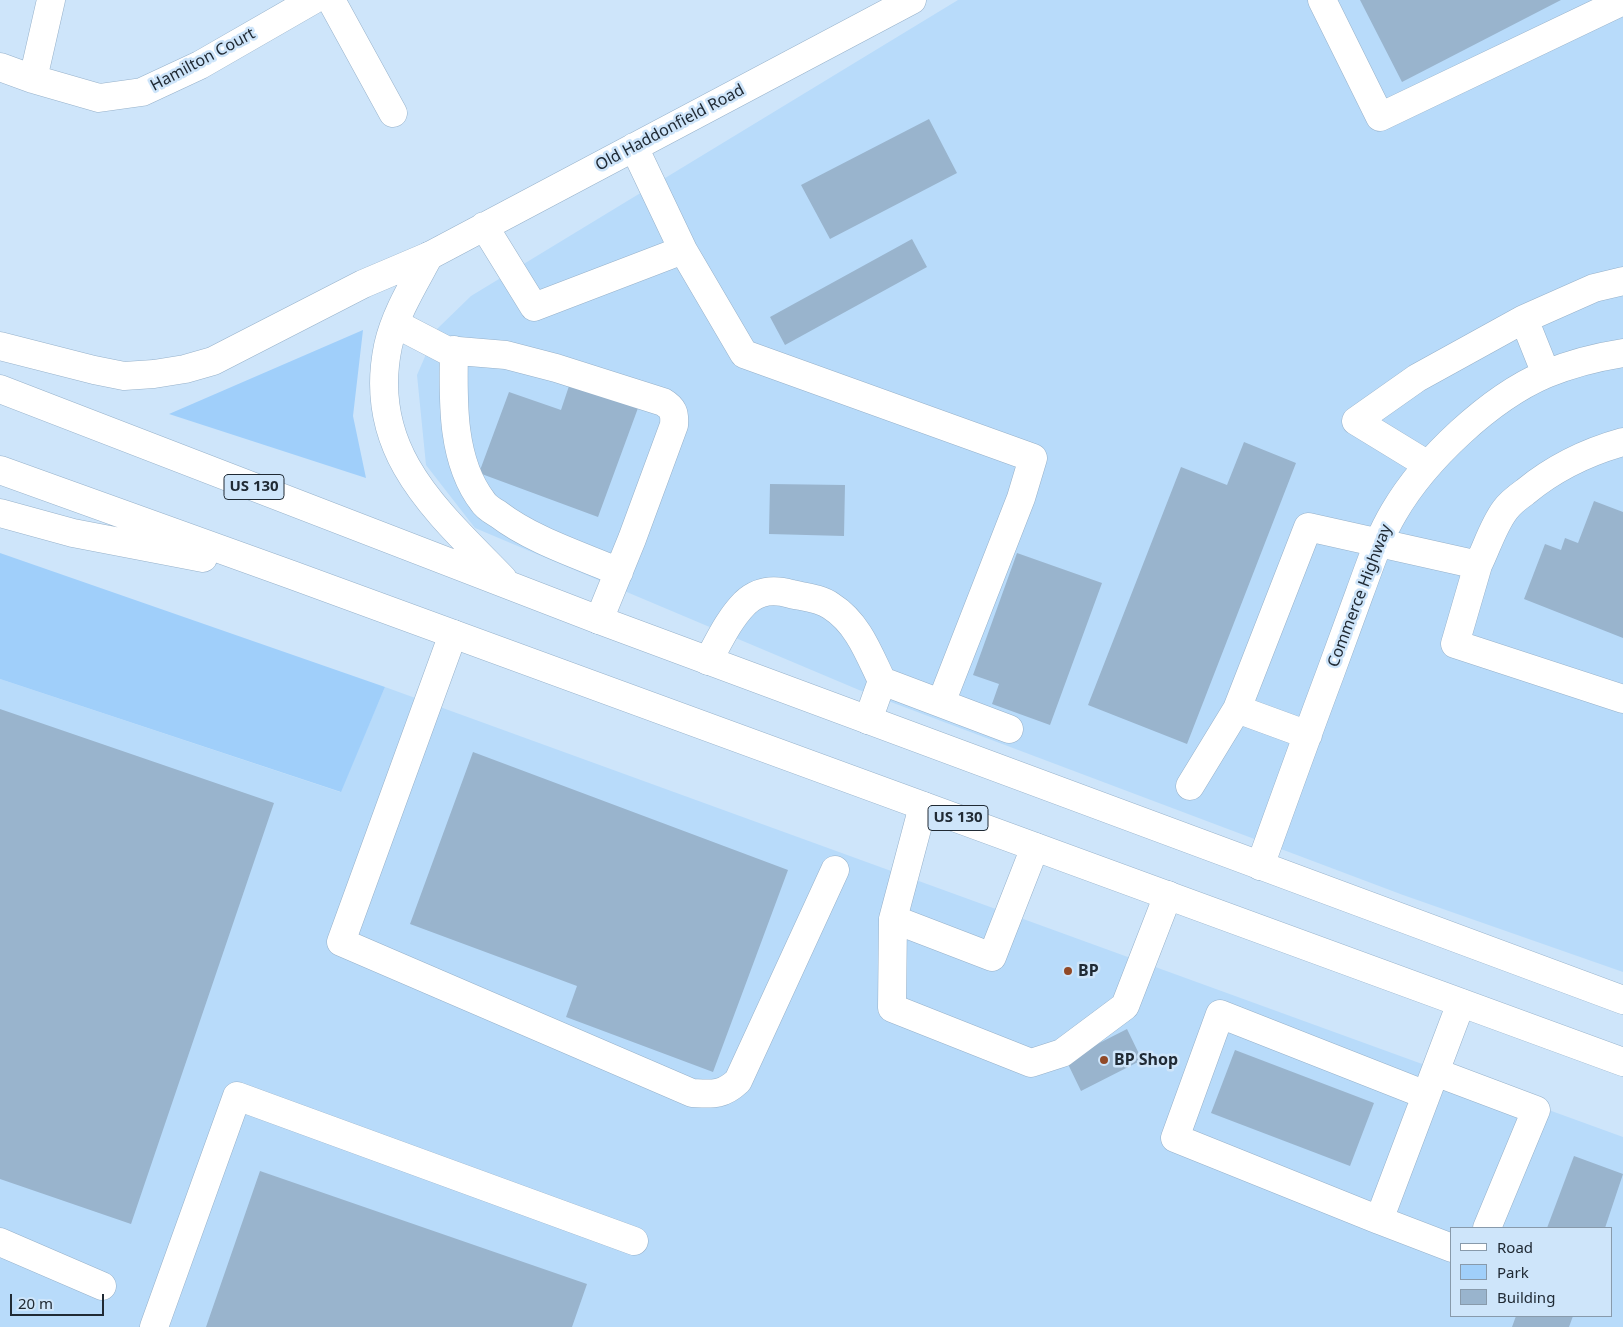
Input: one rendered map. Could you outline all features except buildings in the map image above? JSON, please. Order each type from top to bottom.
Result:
[{"type":"main road","points":[[33,79],[51,0]]},
{"type":"main road","name":"Hamilton Court","points":[[0,67],[98,98],[142,92],[200,65],[313,0]]},
{"type":"main road","points":[[331,0],[393,113]]},
{"type":"main road","name":"Old Haddonfield Road","points":[[0,346],[124,376],[185,369],[213,361],[363,284],[429,256],[912,0]]},
{"type":"main road","points":[[1322,0],[1380,117],[1623,1]]},
{"type":"main road","points":[[634,147],[683,250],[744,354],[1033,458],[1021,498],[941,704]]},
{"type":"main road","points":[[484,226],[534,307],[683,250]]},
{"type":"main road","points":[[429,256],[396,324],[388,345],[384,401],[391,434],[406,467],[424,495],[509,585]]},
{"type":"main road","points":[[1428,465],[1356,421],[1417,378],[1524,319],[1594,288],[1623,281]]},
{"type":"main road","points":[[1524,319],[1546,374]]},
{"type":"main road","points":[[396,324],[446,350],[506,355],[556,368],[663,402],[670,406],[675,414],[674,425],[599,620]]},
{"type":"main road","points":[[454,350],[454,423],[464,466],[484,503],[506,521],[529,533],[619,572]]},
{"type":"main road","name":"Commerce Highway","points":[[1260,866],[1379,542],[1394,512],[1428,465],[1476,420],[1502,400],[1546,374],[1591,360],[1623,354]]},
{"type":"main road","name":"US 130","points":[[0,389],[599,620],[1623,1000]]},
{"type":"main road","points":[[1623,442],[1596,449],[1558,468],[1506,508],[1478,565],[1455,644],[1623,699]]},
{"type":"main road","name":"US 130","points":[[0,470],[1623,1062]]},
{"type":"main road","points":[[0,513],[73,533],[292,576]]},
{"type":"main road","points":[[1190,786],[1237,709],[1308,526],[1478,565]]},
{"type":"main road","points":[[708,661],[733,617],[746,602],[765,591],[778,590],[820,601],[838,611],[859,634],[882,681],[1009,729]]},
{"type":"main road","points":[[453,634],[340,942],[692,1093],[714,1094],[728,1090],[738,1081],[835,870]]},
{"type":"main road","points":[[868,720],[882,681]]},
{"type":"main road","points":[[1237,709],[1308,735]]},
{"type":"main road","points":[[923,806],[893,919],[892,1008],[1031,1063],[1062,1052],[1125,1006],[1168,895]]},
{"type":"main road","points":[[893,919],[992,957],[1035,847]]},
{"type":"main road","points":[[1379,1220],[1461,1003]]},
{"type":"main road","points":[[1450,1247],[1175,1138],[1220,1014],[1430,1084],[1536,1110],[1487,1227]]},
{"type":"main road","points":[[154,1327],[237,1096],[634,1241]]},
{"type":"main road","points":[[0,1242],[102,1286]]},
{"type":"shaded area","points":[[958,0],[1623,0],[1623,972],[1403,895],[859,690],[475,528],[426,465],[417,375],[437,329],[471,296]]},
{"type":"shaded area","points":[[0,679],[340,792],[385,687],[1623,1137],[1623,1327],[0,1327]]},
{"type":"green space","points":[[363,330],[353,416],[366,478],[169,414]]},
{"type":"green space","points":[[0,553],[385,687],[341,792],[0,679]]},
{"type":"place","name":"BP","points":[[1068,971]]},
{"type":"place","name":"BP Shop","points":[[1104,1060]]}]
